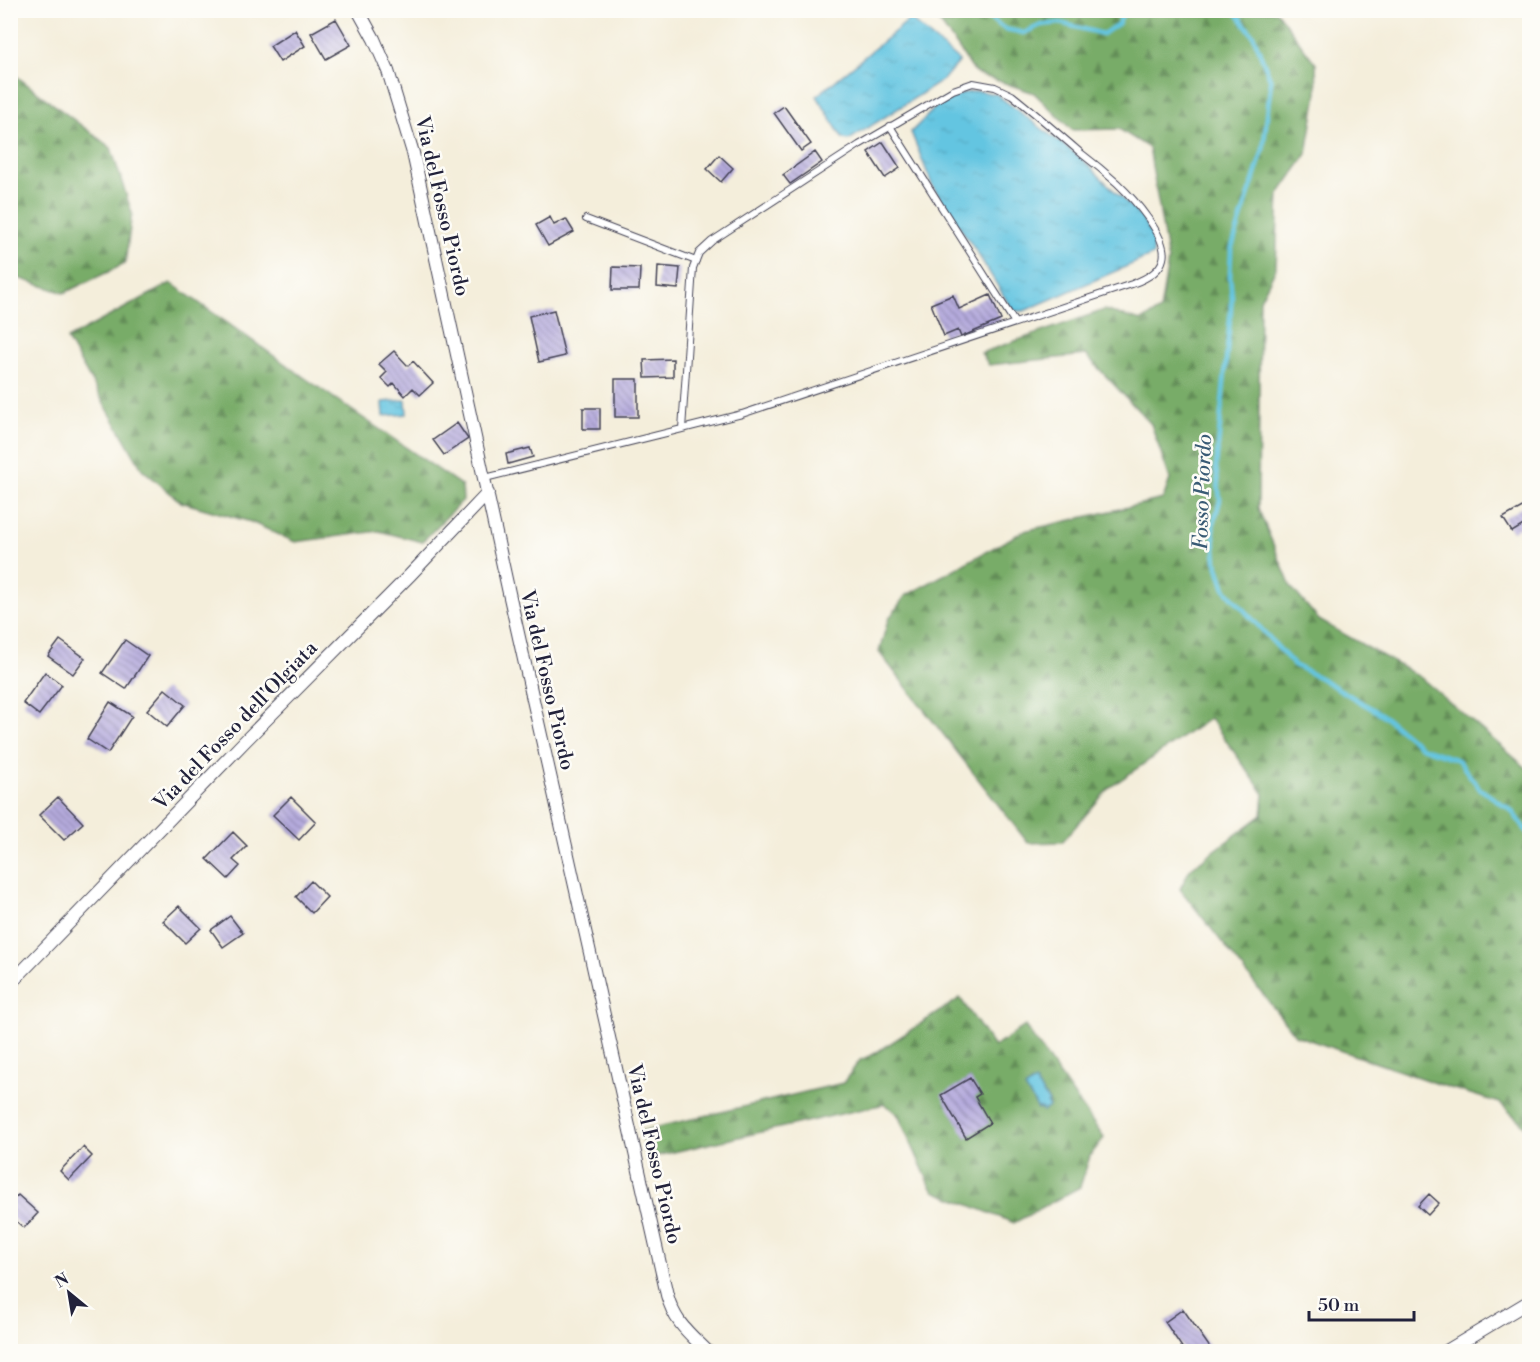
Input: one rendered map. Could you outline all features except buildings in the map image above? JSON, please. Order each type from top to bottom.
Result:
[{"type":"street","name":"Via del Fosso Piordo","points":[[358,10],[388,71],[413,153],[509,593],[667,1295],[672,1312],[679,1324],[708,1352]]},
{"type":"street","name":"Via del Fosso dell'Olgiata","points":[[10,984],[488,493]]},
{"type":"street","points":[[1445,1352],[1530,1301]]},
{"type":"lane","points":[[484,478],[682,429],[742,414],[1132,284],[1149,276],[1163,262],[1162,243],[1140,208],[1117,183],[1012,95],[995,87],[974,83],[964,86],[890,126],[712,241],[699,254],[693,268],[682,429]]},
{"type":"lane","points":[[890,126],[1015,323]]},
{"type":"lane","points":[[586,219],[696,261]]},
{"type":"green space","points":[[931,11],[1276,11],[1316,64],[1317,93],[1307,154],[1279,194],[1276,268],[1260,300],[1258,508],[1291,587],[1319,620],[1420,677],[1529,770],[1529,1130],[1500,1103],[1295,1035],[1180,889],[1190,869],[1262,815],[1264,794],[1210,718],[1109,788],[1062,842],[1028,843],[879,652],[888,620],[905,596],[1024,531],[1163,499],[1170,479],[1151,424],[1086,355],[989,365],[981,353],[1104,310],[1141,321],[1160,310],[1168,261],[1149,148],[1119,129],[1072,130],[1034,93],[975,73]]},
{"type":"green space","points":[[11,72],[111,148],[132,213],[125,264],[64,293],[18,278],[11,265]]},
{"type":"green space","points":[[171,283],[462,486],[463,500],[422,542],[379,531],[295,542],[251,522],[181,502],[142,469],[67,339]]},
{"type":"green space","points":[[960,998],[994,1047],[1025,1026],[1104,1138],[1090,1156],[1080,1187],[1014,1223],[934,1191],[898,1115],[885,1104],[647,1158],[641,1131],[843,1083],[860,1060],[874,1054]]},
{"type":"water","points":[[910,19],[959,61],[943,80],[849,140],[843,139],[817,96]]},
{"type":"water","points":[[978,91],[996,94],[1082,159],[1142,218],[1154,240],[1153,255],[1024,311],[1013,311],[933,187],[911,132],[941,102],[964,93]]},
{"type":"water","points":[[406,400],[407,414],[384,416],[383,402]]},
{"type":"water","points":[[1035,1082],[1049,1102],[1047,1104],[1049,1107],[1043,1111],[1038,1109],[1025,1088]]},
{"type":"waterway","name":"Fosso Piordo","points":[[977,10],[1005,29],[1024,33],[1041,25],[1060,23],[1103,34],[1118,24],[1125,10]]},
{"type":"waterway","name":"Fosso Piordo","points":[[1234,10],[1253,35],[1271,81],[1263,150],[1231,250],[1232,298],[1216,467],[1220,500],[1213,526],[1216,561],[1225,589],[1294,665],[1381,714],[1421,747],[1458,760],[1480,789],[1511,810],[1530,836]]}]
